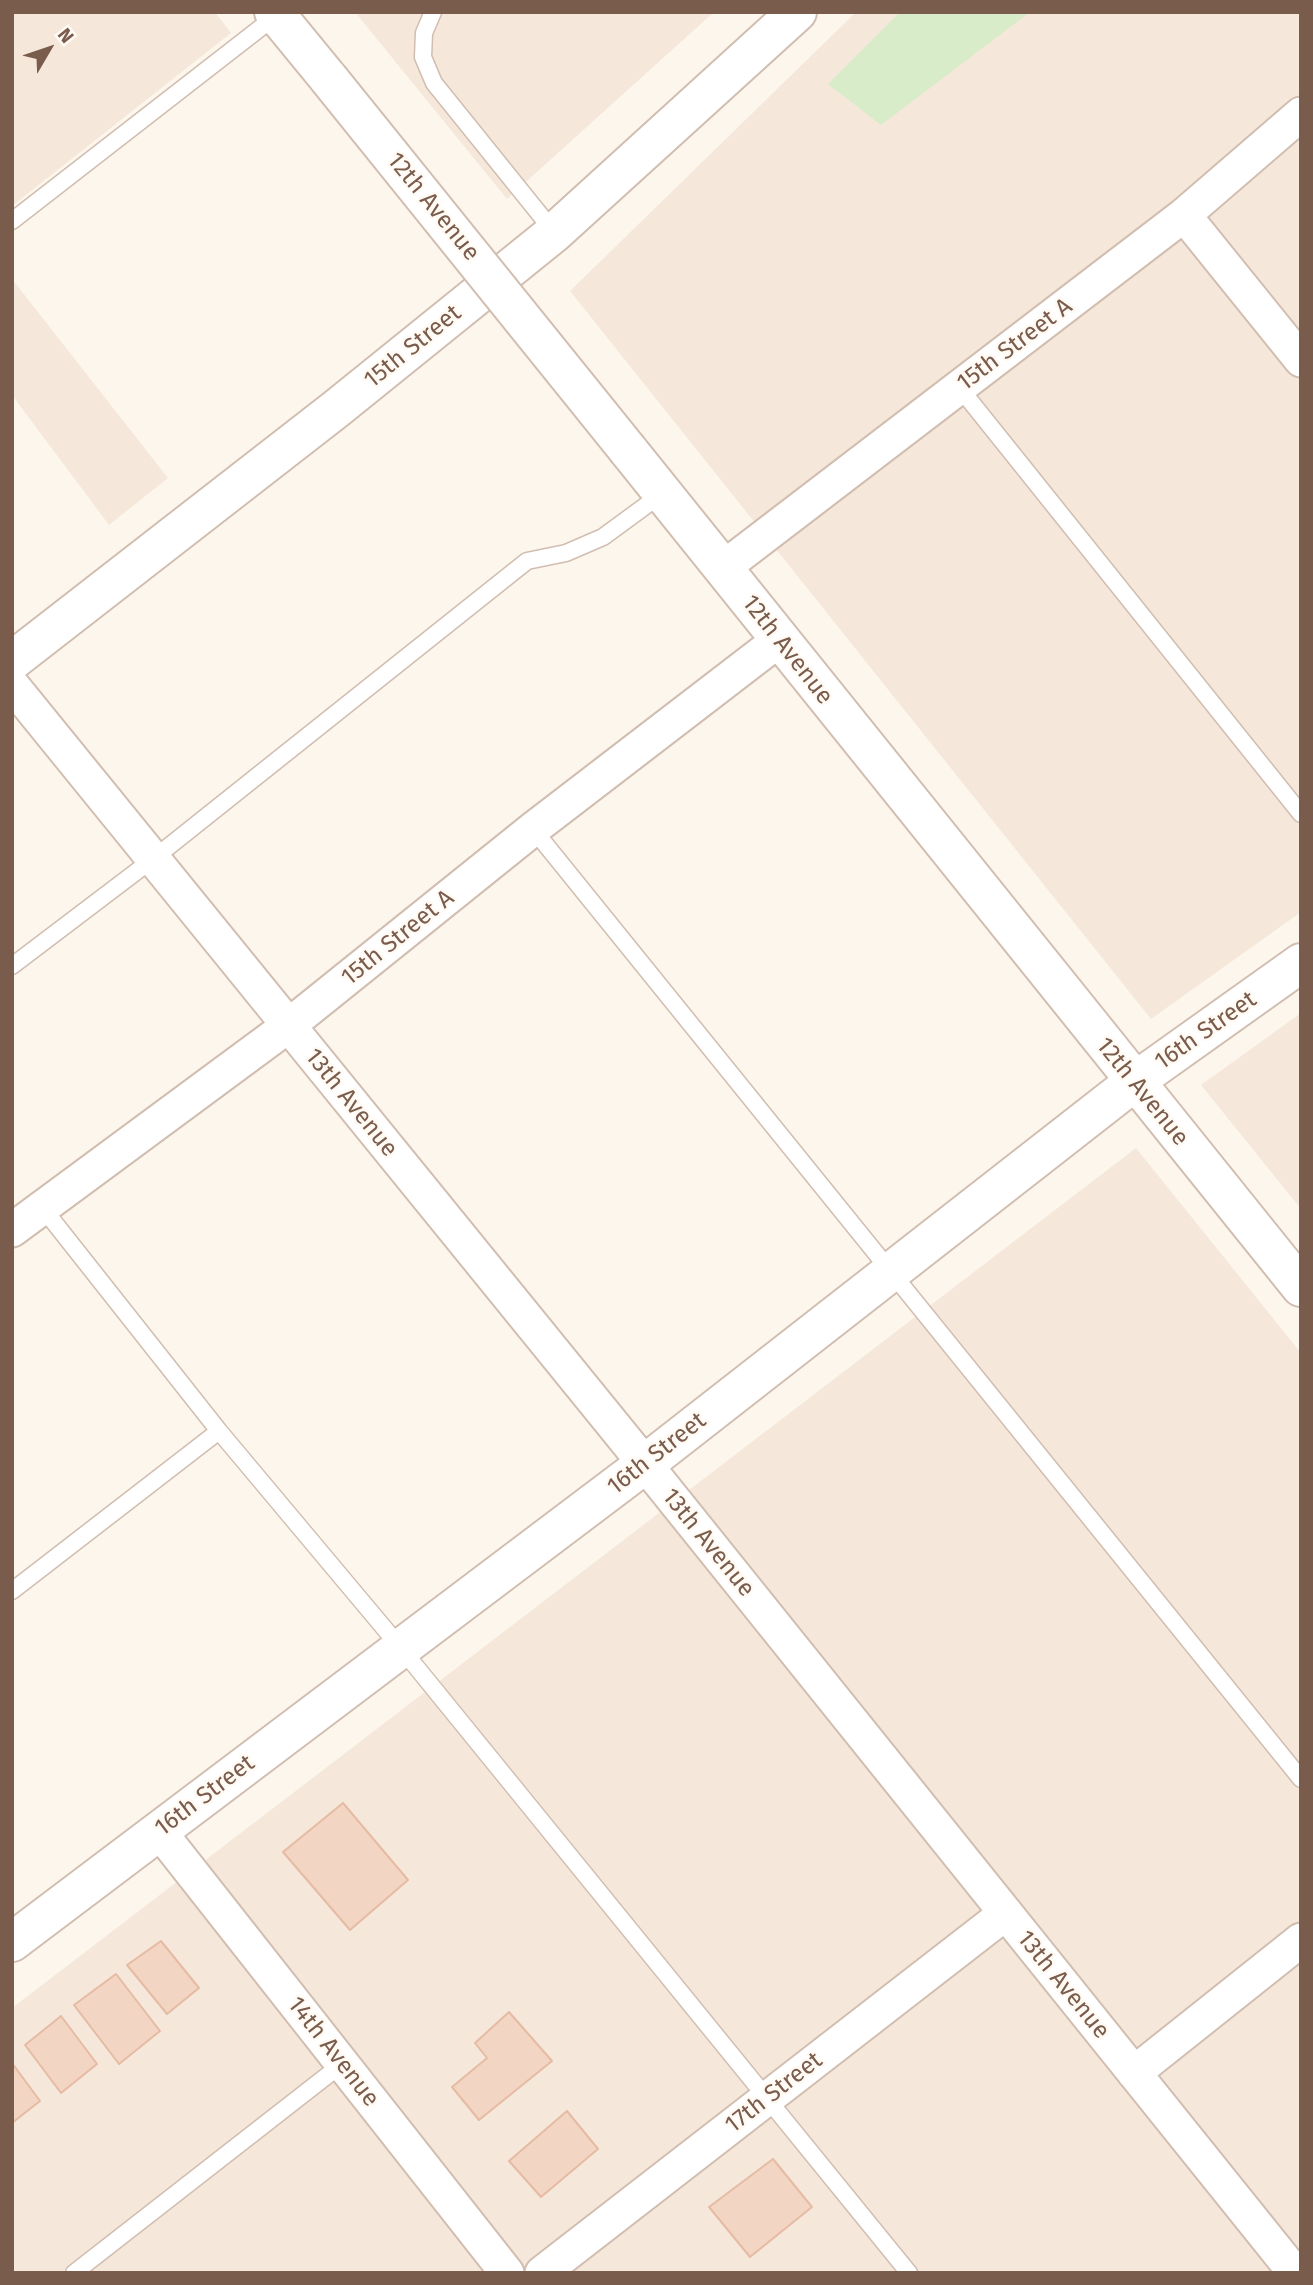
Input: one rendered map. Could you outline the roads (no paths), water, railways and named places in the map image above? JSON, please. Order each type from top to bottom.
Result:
[{"type":"street","name":"15th Street","points":[[12,661],[336,410],[554,233],[797,12]]},
{"type":"street","name":"12th Avenue","points":[[276,14],[1301,1287]]},
{"type":"street","name":"15th Street A","points":[[723,568],[1184,215],[1301,114]]},
{"type":"street","points":[[1184,215],[1301,360]]},
{"type":"street","name":"15th Street A","points":[[12,1230],[288,1026],[533,829],[779,640]]},
{"type":"street","name":"13th Avenue","points":[[12,685],[645,1464],[1134,2073],[1296,2266]]},
{"type":"street","name":"16th Street","points":[[12,1942],[645,1464],[1134,1082],[1301,963]]},
{"type":"street","name":"14th Avenue","points":[[159,1831],[507,2273]]},
{"type":"street","name":"17th Street","points":[[542,2273],[1006,1913]]},
{"type":"street","points":[[1134,2073],[1301,1940]]},
{"type":"lane","points":[[433,12],[424,33],[423,57],[434,83],[554,233]]},
{"type":"lane","points":[[12,221],[276,14]]},
{"type":"lane","points":[[959,387],[1301,814]]},
{"type":"lane","points":[[12,965],[153,859],[527,561],[566,554],[603,537],[663,493]]},
{"type":"lane","points":[[533,829],[1301,1779]]},
{"type":"lane","points":[[42,1207],[219,1431],[400,1647],[909,2273]]},
{"type":"lane","points":[[12,1591],[219,1431]]},
{"type":"lane","points":[[74,2273],[342,2064]]}]
